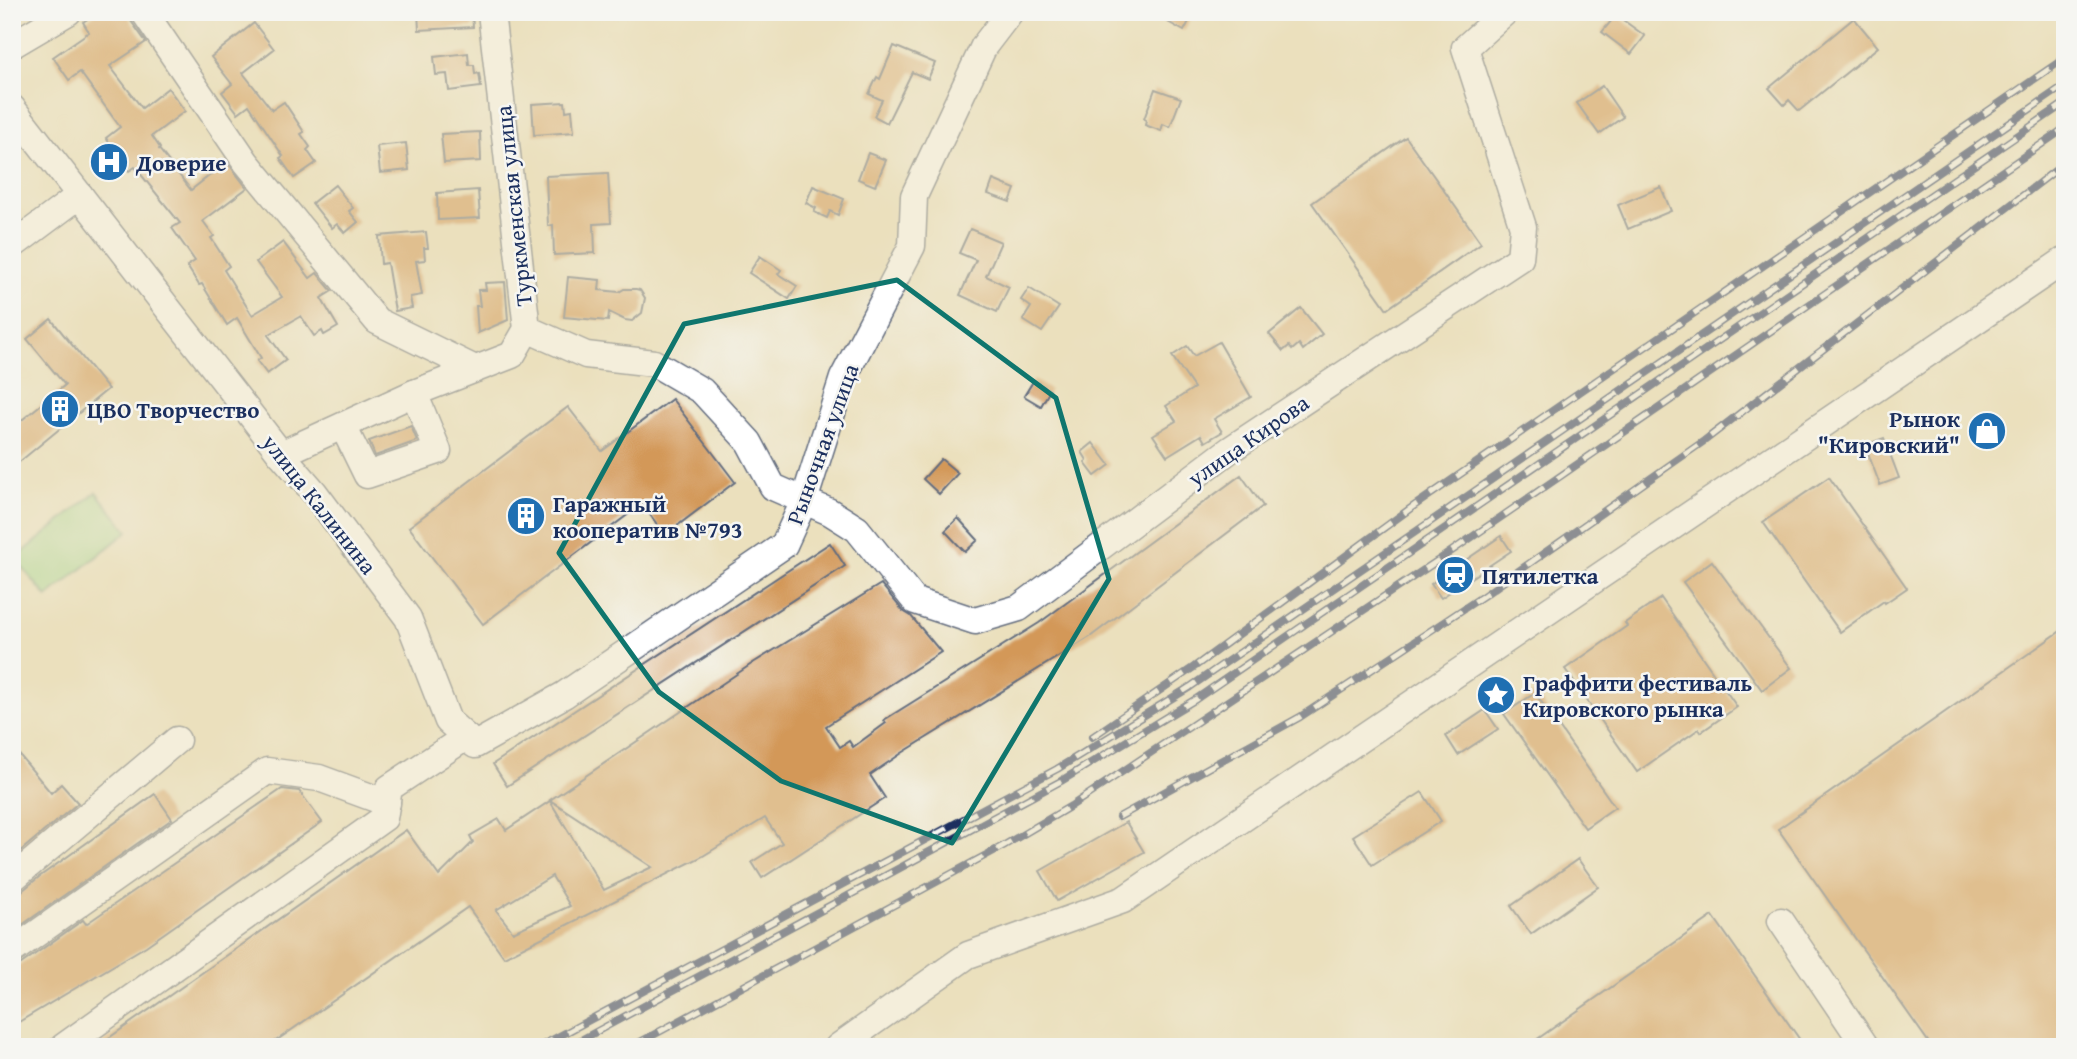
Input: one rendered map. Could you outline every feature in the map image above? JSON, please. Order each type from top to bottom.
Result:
[{"type":"street","points":[[12,45],[68,12]]},
{"type":"street","points":[[144,12],[246,162],[377,321],[475,369]]},
{"type":"street","name":"Туркменская улица","points":[[281,454],[414,393],[512,355],[527,329],[491,12]]},
{"type":"street","name":"Рыночная улица","points":[[63,1047],[384,818],[389,788],[471,741],[564,695],[784,545],[804,501],[843,378],[912,246],[914,196],[984,46],[1010,12]]},
{"type":"street","name":"улица Кирова","points":[[804,501],[830,512],[857,529],[915,601],[975,621],[1019,608],[1231,449],[1520,258],[1523,227],[1465,48],[1505,12]]},
{"type":"street","name":"улица Калинина","points":[[12,108],[281,454],[314,492],[408,618],[448,721],[471,741]]},
{"type":"street","points":[[12,246],[80,195]]},
{"type":"street","points":[[838,1047],[968,955],[1123,900],[2065,260]]},
{"type":"street","points":[[527,329],[586,355],[654,363],[702,391],[749,442],[773,487],[804,501]]},
{"type":"street","points":[[343,426],[367,475],[438,452],[414,393]]},
{"type":"street","points":[[12,880],[177,740]]},
{"type":"street","points":[[12,951],[267,771],[319,778],[387,803]]},
{"type":"street","points":[[1782,920],[1866,1047]]},
{"type":"highlighted area","points":[[897,280],[1056,398],[1109,579],[952,843],[781,781],[659,692],[559,553],[684,324]]},
{"type":"green space","points":[[96,492],[128,531],[47,597],[15,559]]},
{"type":"building","points":[[98,12],[128,12],[146,42],[110,66],[142,108],[168,88],[185,111],[152,136],[191,190],[227,162],[247,188],[203,221],[229,266],[224,270],[252,315],[282,297],[256,262],[283,242],[310,278],[317,273],[332,291],[321,298],[338,327],[324,335],[322,331],[314,336],[301,316],[268,335],[286,360],[267,374],[257,361],[261,358],[237,318],[227,325],[202,284],[199,285],[187,266],[195,261],[172,228],[180,223],[135,167],[129,171],[123,163],[112,172],[98,154],[111,145],[106,138],[120,127],[80,72],[69,80],[53,57],[89,32],[83,22]]},
{"type":"building","points":[[418,12],[472,12],[473,27],[419,30]]},
{"type":"building","points":[[1150,12],[1194,12],[1184,31]]},
{"type":"building","points":[[1616,15],[1645,36],[1631,54],[1602,32]]},
{"type":"building","points":[[1854,18],[1878,47],[1799,111],[1789,100],[1784,105],[1769,88]]},
{"type":"building","points":[[254,23],[274,49],[243,73],[272,110],[284,102],[304,132],[301,134],[310,147],[307,150],[316,163],[294,178],[280,158],[283,156],[249,105],[238,113],[222,92],[232,84],[211,57]]},
{"type":"building","points":[[894,46],[935,63],[928,79],[912,72],[887,123],[874,116],[882,100],[869,94],[877,77],[880,79]]},
{"type":"building","points":[[468,53],[469,65],[474,65],[475,74],[479,73],[481,87],[449,91],[447,74],[436,75],[434,57]]},
{"type":"building","points":[[1602,86],[1623,117],[1599,134],[1577,103]]},
{"type":"building","points":[[1155,89],[1181,98],[1170,127],[1163,124],[1161,131],[1145,125],[1144,119]]},
{"type":"building","points":[[565,102],[566,111],[572,110],[574,132],[534,135],[532,104]]},
{"type":"building","points":[[480,132],[481,161],[444,163],[441,134]]},
{"type":"building","points":[[1406,137],[1481,243],[1387,309],[1312,203]]},
{"type":"building","points":[[406,143],[409,170],[380,173],[377,146]]},
{"type":"building","points":[[868,153],[886,160],[875,186],[858,179]]},
{"type":"building","points":[[608,173],[611,223],[594,224],[595,253],[554,255],[553,225],[548,226],[546,176]]},
{"type":"building","points":[[993,180],[1015,189],[1010,202],[988,194]]},
{"type":"building","points":[[335,185],[353,208],[349,211],[358,222],[345,233],[337,224],[332,228],[312,203]]},
{"type":"building","points":[[813,186],[844,199],[838,215],[830,211],[827,218],[814,212],[816,208],[806,203]]},
{"type":"building","points":[[1661,187],[1671,211],[1628,229],[1618,205]]},
{"type":"building","points":[[478,190],[480,218],[438,220],[437,193]]},
{"type":"building","points":[[970,229],[1001,242],[986,276],[1009,287],[997,312],[960,295],[976,260],[959,253]]},
{"type":"building","points":[[426,232],[428,248],[424,248],[425,260],[416,261],[422,295],[410,297],[412,308],[395,311],[387,263],[381,264],[379,236]]},
{"type":"building","points":[[760,256],[781,270],[778,274],[797,286],[789,299],[749,273]]},
{"type":"building","points":[[568,277],[600,280],[599,290],[640,290],[645,298],[642,313],[632,321],[609,312],[608,321],[564,317]]},
{"type":"building","points":[[505,282],[508,320],[478,333],[478,290],[486,290],[485,283]]},
{"type":"building","points":[[1029,288],[1059,307],[1042,332],[1023,320],[1031,307],[1021,300]]},
{"type":"building","points":[[1301,308],[1322,334],[1303,350],[1299,344],[1292,350],[1289,346],[1283,351],[1269,334]]},
{"type":"building","name":"ЦВО Творчество","points":[[51,319],[108,389],[12,468],[12,428],[65,385],[27,339]]},
{"type":"building","points":[[1219,342],[1251,397],[1214,419],[1222,432],[1205,442],[1201,435],[1167,456],[1153,435],[1176,421],[1166,406],[1194,388],[1172,356],[1187,346],[1194,356]]},
{"type":"building","points":[[1034,380],[1050,390],[1041,406],[1024,396]]},
{"type":"building","name":"Гаражный кооператив №793","points":[[672,399],[735,482],[665,535],[642,504],[483,624],[409,527],[568,407],[602,451]]},
{"type":"building","points":[[411,426],[417,441],[375,456],[369,441]]},
{"type":"building","points":[[1884,438],[1899,478],[1880,485],[1865,445]]},
{"type":"building","points":[[1093,443],[1110,465],[1095,476],[1085,463],[1087,460],[1082,452]]},
{"type":"building","points":[[941,459],[958,473],[939,494],[923,479]]},
{"type":"building","points":[[1241,475],[1263,506],[1090,637],[870,775],[885,798],[762,878],[752,862],[782,843],[765,818],[703,856],[504,957],[468,907],[267,1047],[96,1047],[406,830],[439,876],[473,842],[470,836],[499,819],[506,830],[550,801],[604,890],[652,867],[550,800],[753,663],[881,584],[941,652],[826,726],[840,747],[849,741],[853,747],[886,723],[884,720],[1039,623]],"holes":[[[552,876],[570,906],[513,932],[496,910]]]},
{"type":"building","points":[[1829,477],[1907,588],[1840,632],[1763,522]]},
{"type":"building","points":[[958,518],[978,540],[965,552],[945,531]]},
{"type":"building","points":[[1501,536],[1511,551],[1441,598],[1431,584]]},
{"type":"building","points":[[830,543],[845,566],[507,786],[493,764]]},
{"type":"building","points":[[1712,561],[1791,668],[1762,690],[1683,582]]},
{"type":"building","points":[[1661,598],[1737,707],[1701,732],[1699,729],[1637,772],[1565,669],[1627,626],[1625,623]]},
{"type":"building","points":[[2065,628],[2065,1047],[1932,1047],[1778,829]]},
{"type":"building","points":[[1535,693],[1615,807],[1585,828],[1504,714]]},
{"type":"building","points":[[1485,710],[1498,729],[1458,755],[1446,736]]},
{"type":"building","points":[[12,746],[51,793],[61,784],[78,803],[12,858]]},
{"type":"building","points":[[282,789],[299,791],[322,822],[146,946],[12,1026],[12,967],[21,964],[83,920],[86,924]]},
{"type":"building","points":[[1422,792],[1441,821],[1372,865],[1353,836]]},
{"type":"building","points":[[155,794],[172,819],[12,932],[12,896]]},
{"type":"building","points":[[1126,822],[1144,852],[1057,901],[1040,871]]},
{"type":"building","points":[[1578,859],[1598,887],[1531,934],[1511,906]]},
{"type":"building","points":[[1713,916],[1805,1047],[1526,1047]]},
{"type":"railway","points":[[1092,737],[1194,667],[1411,508],[2065,58]]},
{"type":"railway","points":[[539,1047],[1057,769],[1190,687],[2065,85]]},
{"type":"railway","points":[[568,1047],[1061,781],[1196,699],[2065,103]]},
{"type":"railway","points":[[631,1047],[1003,846],[1071,806],[1446,555],[2065,128]]},
{"type":"railway","points":[[1119,817],[1300,717],[1483,596],[1704,441],[2065,163]]},
{"type":"place","name":"Доверие","points":[[109,162]]},
{"type":"place","name":"ЦВО Творчество","points":[[60,409]]},
{"type":"place","name":"Рынок \"Кировский\"","points":[[1987,431]]},
{"type":"place","name":"Гаражный кооператив №793","points":[[526,516]]},
{"type":"place","name":"Пятилетка","points":[[1455,575]]},
{"type":"place","name":"Граффити фестиваль Кировского рынка","points":[[1496,695]]}]
